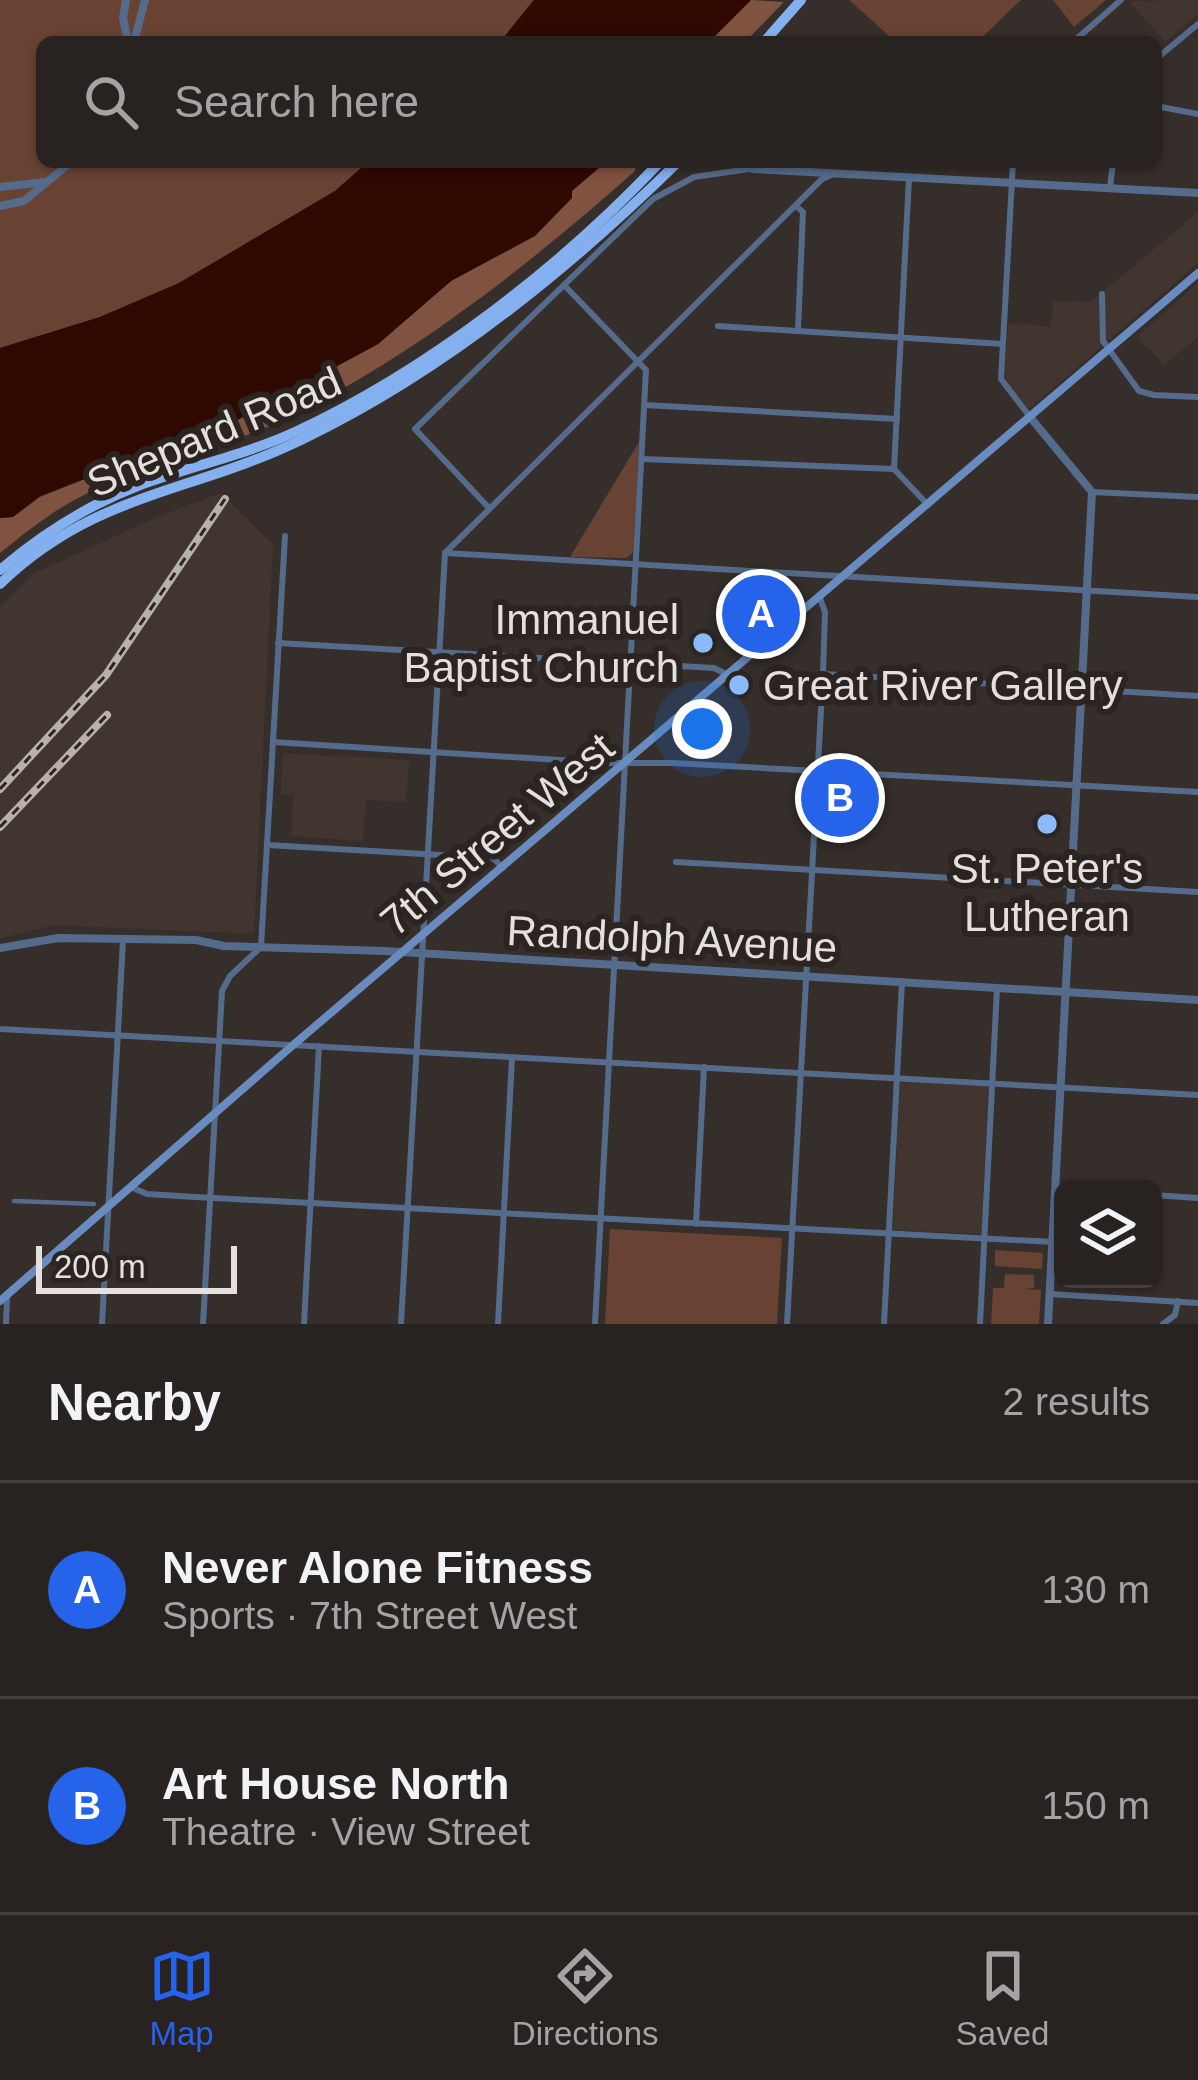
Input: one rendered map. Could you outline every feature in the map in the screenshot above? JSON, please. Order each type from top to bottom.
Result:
[{"type":"highway","points":[[769,36],[801,0]]},
{"type":"highway","name":"Shepard Road","points":[[0,569],[55,527],[94,505],[295,432],[387,380],[526,283],[669,168]]},
{"type":"highway","name":"Shepard Road","points":[[0,584],[42,549],[98,515],[298,442],[430,366],[532,292],[670,168]]},
{"type":"main road","name":"7th Street West","points":[[4,1298],[1198,273]]},
{"type":"street","points":[[126,0],[123,18],[129,36]]},
{"type":"street","points":[[133,36],[145,0]]},
{"type":"street","points":[[1080,36],[1120,0]]},
{"type":"street","points":[[1162,54],[1198,23]]},
{"type":"street","points":[[1086,30],[1091,36]]},
{"type":"street","points":[[1162,107],[1198,114]]},
{"type":"street","points":[[0,206],[24,201],[63,168]]},
{"type":"street","points":[[1013,168],[1001,379],[1092,492],[1059,1180]]},
{"type":"street","points":[[1110,188],[1112,168]]},
{"type":"street","points":[[489,508],[416,428],[653,199],[671,187],[704,174],[753,169],[1198,194]]},
{"type":"street","points":[[401,1324],[445,553],[822,179],[833,174]]},
{"type":"street","points":[[909,178],[894,469],[928,506]]},
{"type":"street","points":[[0,187],[46,181]]},
{"type":"street","points":[[797,207],[803,212],[805,237],[798,329]]},
{"type":"street","points":[[564,285],[646,370],[595,1324]]},
{"type":"street","points":[[1102,294],[1103,341],[1144,393],[1198,397]]},
{"type":"street","points":[[718,326],[1003,344]]},
{"type":"street","points":[[645,405],[897,419]]},
{"type":"street","points":[[642,459],[894,469]]},
{"type":"street","points":[[1092,492],[1198,497]]},
{"type":"street","points":[[203,1324],[224,985],[261,947],[285,536]]},
{"type":"street","points":[[445,553],[1198,597]]},
{"type":"street","points":[[787,1324],[823,674],[825,612],[820,598]]},
{"type":"street","points":[[278,643],[631,662],[714,668],[728,675]]},
{"type":"street","points":[[823,674],[1198,696]]},
{"type":"street","points":[[273,742],[1198,793]]},
{"type":"street","points":[[267,844],[493,858],[503,868]]},
{"type":"street","points":[[676,862],[1198,892]]},
{"type":"street","name":"Randolph Avenue","points":[[0,948],[58,938],[196,940],[224,946],[1198,1000]]},
{"type":"street","points":[[102,1324],[123,940]]},
{"type":"street","points":[[884,1324],[902,982]]},
{"type":"street","points":[[980,1324],[998,988]]},
{"type":"street","points":[[0,1029],[1198,1095]]},
{"type":"street","points":[[304,1324],[320,1046]]},
{"type":"street","points":[[498,1324],[512,1057]]},
{"type":"street","points":[[696,1224],[704,1067]]},
{"type":"street","points":[[131,1187],[147,1194],[210,1198],[1053,1242]]},
{"type":"street","points":[[1162,1196],[1198,1198]]},
{"type":"street","points":[[14,1201],[94,1204]]},
{"type":"street","points":[[1048,1324],[1054,1233]]},
{"type":"street","points":[[1050,1294],[1198,1303]]},
{"type":"street","points":[[4,1298],[6,1324]]},
{"type":"street","points":[[1163,1324],[1175,1315],[1178,1301]]},
{"type":"shaded area","points":[[0,0],[534,0],[505,36],[36,36],[36,168],[361,168],[335,191],[179,283],[100,317],[0,348]]},
{"type":"shaded area","points":[[534,0],[751,0],[715,36],[505,36]]},
{"type":"shaded area","points":[[751,0],[784,2],[751,36],[715,36]]},
{"type":"shaded area","points":[[849,0],[1021,0],[983,36],[889,36]]},
{"type":"shaded area","points":[[1053,0],[1106,0],[1074,27]]},
{"type":"shaded area","points":[[1198,0],[1198,14],[1165,42],[1129,1]]},
{"type":"shaded area","points":[[361,168],[599,168],[572,191],[572,198],[535,236],[451,281],[378,344],[208,436],[40,496],[13,517],[0,518],[0,348],[100,317],[179,283],[335,191]]},
{"type":"shaded area","points":[[599,168],[635,168],[512,274],[380,366],[262,429],[82,496],[0,553],[0,518],[13,517],[40,497],[105,471],[153,459],[208,436],[378,344],[451,281],[480,265]]},
{"type":"shaded area","points":[[1198,212],[1198,263],[1029,409],[1008,386],[1005,374],[1008,323],[1051,327],[1053,301],[1091,302]]},
{"type":"shaded area","points":[[1198,283],[1198,337],[1164,365],[1137,337]]},
{"type":"shaded area","points":[[639,442],[633,553],[626,558],[570,557]]},
{"type":"shaded area","points":[[221,493],[273,544],[254,934],[54,925],[0,938],[0,607],[33,574]]},
{"type":"shaded area","points":[[283,753],[409,760],[406,802],[366,800],[363,841],[291,836],[293,795],[281,794]]},
{"type":"shaded area","points":[[900,1082],[988,1086],[982,1234],[893,1230]]},
{"type":"shaded area","points":[[610,1229],[782,1238],[777,1324],[605,1324]]},
{"type":"shaded area","points":[[995,1250],[1043,1253],[1042,1269],[995,1266]]},
{"type":"shaded area","points":[[1005,1274],[1034,1275],[1034,1288],[1024,1289],[1041,1290],[1039,1324],[991,1324],[993,1288],[1004,1288]]},
{"type":"railway","points":[[0,789],[106,675],[225,499]]},
{"type":"railway","points":[[0,827],[107,715]]},
{"type":"place","name":"Never Alone Fitness","points":[[761,614]]},
{"type":"place","name":"Immanuel Baptist Church","points":[[703,643]]},
{"type":"place","name":"Great River Gallery","points":[[739,685]]},
{"type":"place","name":"Art House North","points":[[840,798]]},
{"type":"place","name":"St. Peter's Lutheran","points":[[1047,824]]}]
